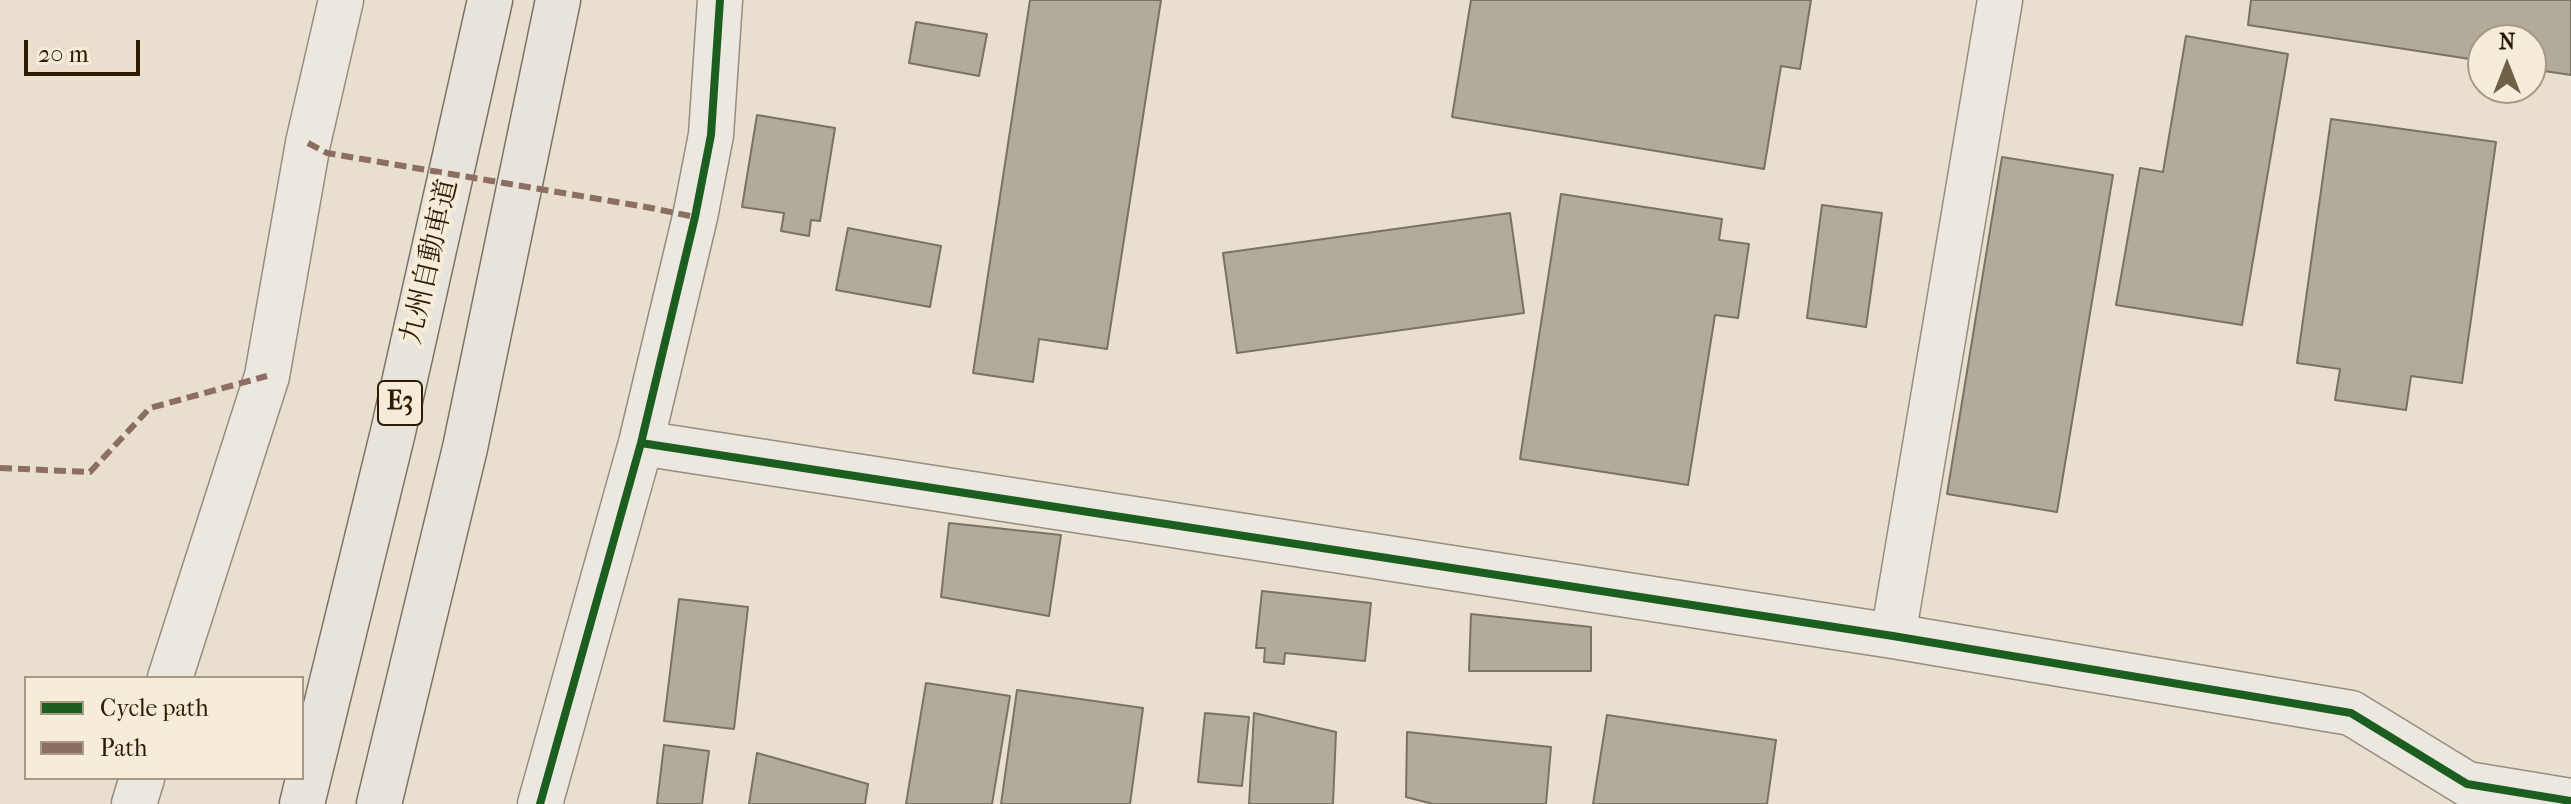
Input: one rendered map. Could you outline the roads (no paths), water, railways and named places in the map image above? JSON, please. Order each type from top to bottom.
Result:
[{"type":"highway","name":"九州自動車道","points":[[302,804],[393,432],[490,0]]},
{"type":"highway","points":[[379,804],[465,448],[558,0]]},
{"type":"street","points":[[171,676],[267,376],[308,143],[341,0]]},
{"type":"street","points":[[540,804],[641,443],[695,217],[711,135],[720,0]]},
{"type":"street","points":[[1893,636],[2000,0]]},
{"type":"street","points":[[641,443],[1893,636],[2351,713],[2467,784],[2571,801]]},
{"type":"street","points":[[134,804],[141,780]]}]
